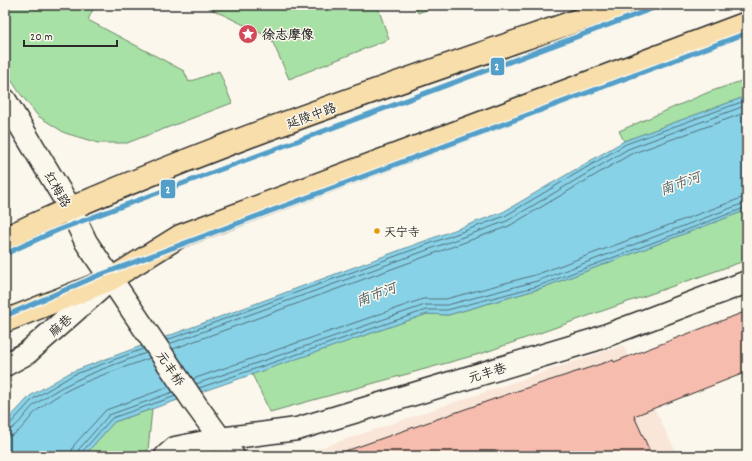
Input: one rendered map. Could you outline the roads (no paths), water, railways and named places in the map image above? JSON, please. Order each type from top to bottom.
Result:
[{"type":"main road","name":"延陵中路","points":[[5,238],[70,208],[204,154],[622,5]]},
{"type":"main road","points":[[5,321],[111,279],[180,236],[747,23]]},
{"type":"street","name":"红梅路","points":[[5,100],[70,208],[86,242],[147,331]]},
{"type":"street","name":"麻巷","points":[[5,365],[27,353],[111,279]]},
{"type":"street","name":"元丰巷","points":[[166,456],[175,448],[220,439],[297,429],[312,425],[594,340],[747,282]]},
{"type":"street","name":"元丰桥","points":[[147,331],[196,405],[233,456]]},
{"type":"water","name":"南市河","points":[[747,96],[747,210],[539,289],[448,315],[427,314],[114,422],[84,456],[5,456],[5,423],[30,396],[71,372],[503,212],[624,141]]},
{"type":"place","name":"徐志摩像","points":[[248,34]]},
{"type":"place","name":"天宁寺","points":[[377,231]]}]
